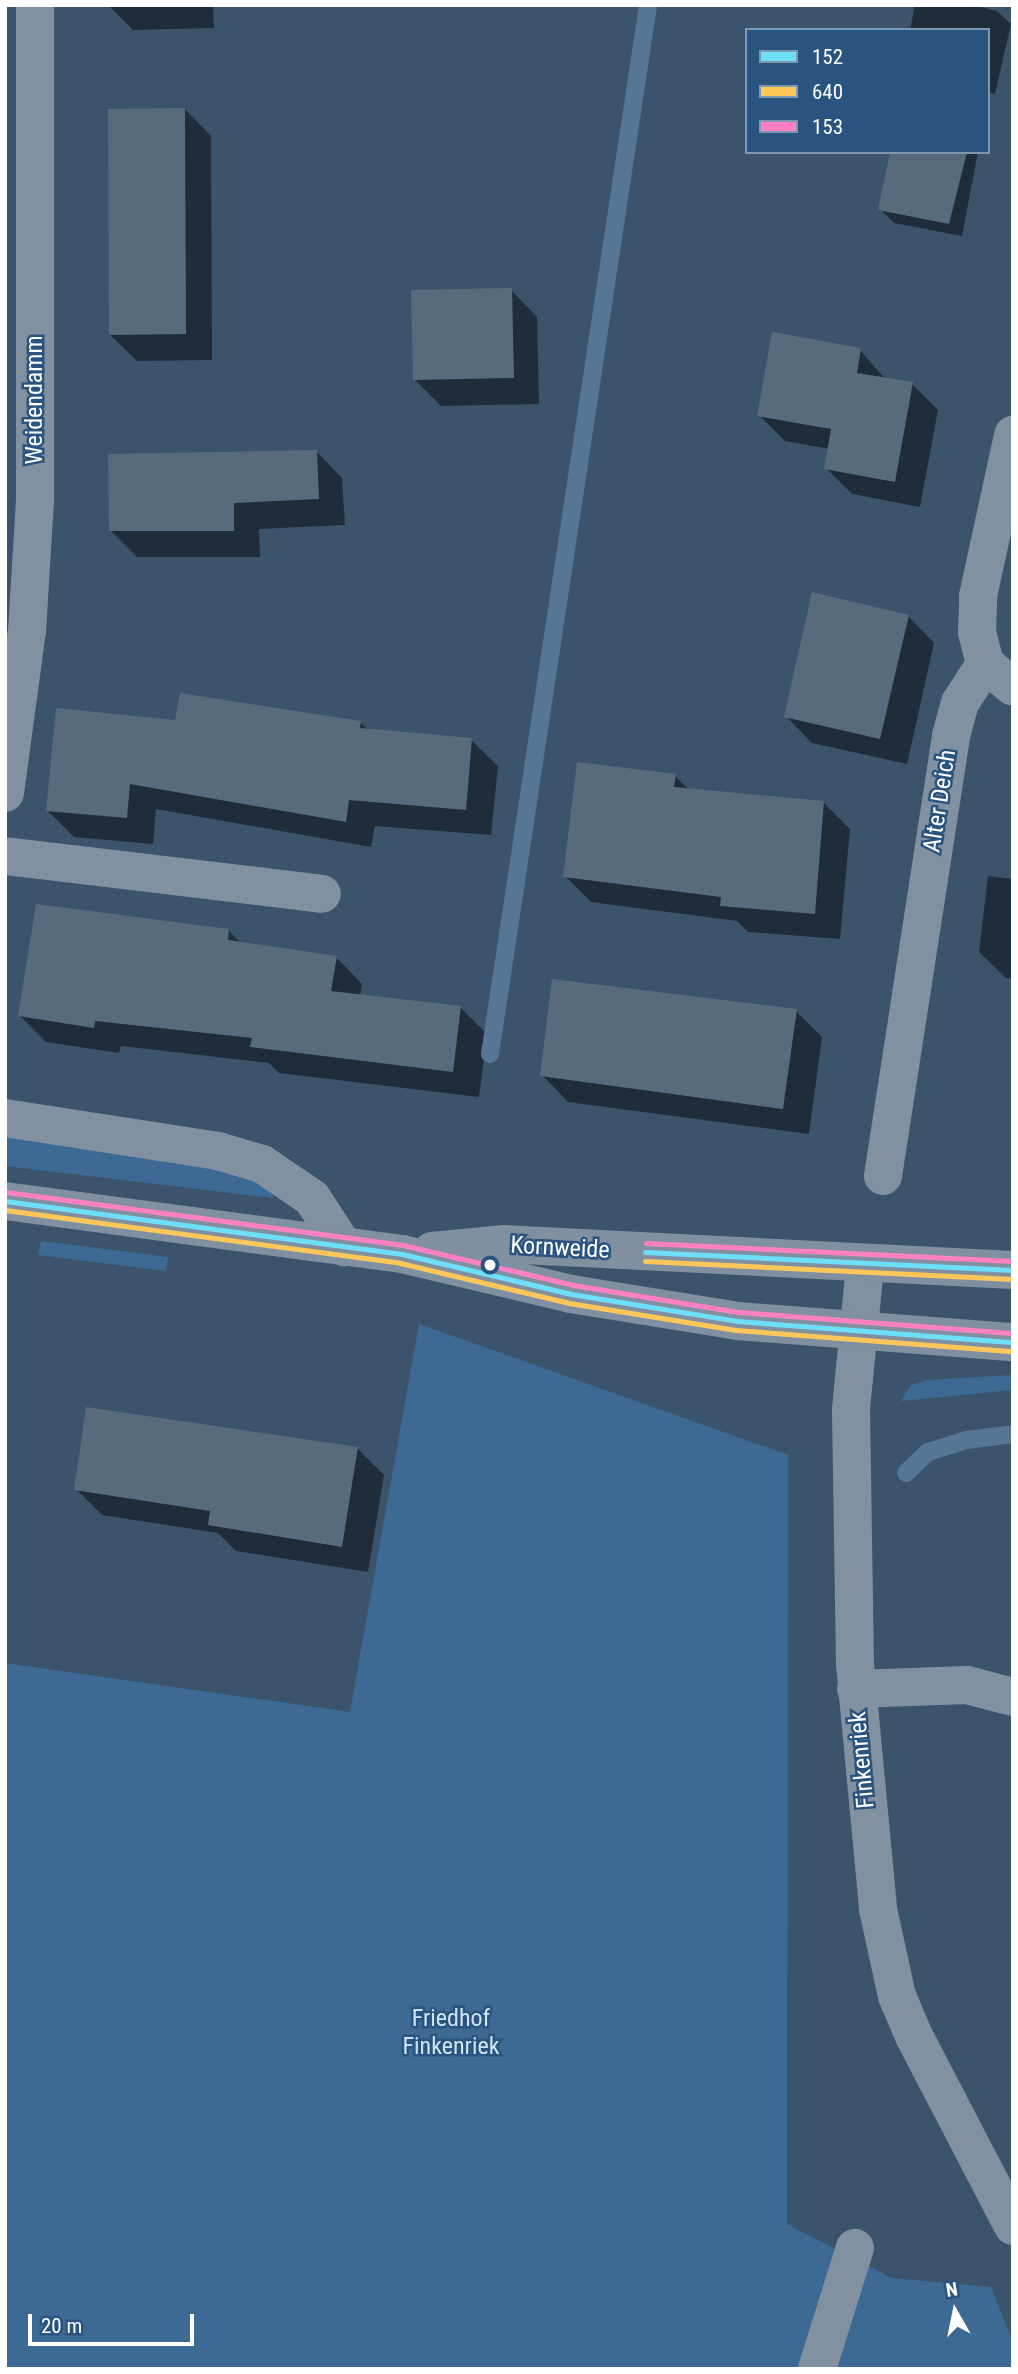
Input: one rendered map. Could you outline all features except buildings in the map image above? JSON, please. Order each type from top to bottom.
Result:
[{"type":"main road","name":"Kornweide","points":[[5,1201],[402,1254],[571,1294],[653,1309],[857,1332],[1013,1342]]},
{"type":"main road","name":"Kornweide","points":[[402,1254],[505,1244],[865,1266],[1013,1269]]},
{"type":"street","name":"Weidendamm","points":[[5,793],[27,631],[35,499],[35,5]]},
{"type":"street","name":"Alter Deich","points":[[883,1177],[951,736],[960,703],[999,675],[977,633],[978,596],[1013,435]]},
{"type":"street","points":[[5,856],[322,894]]},
{"type":"street","points":[[5,1118],[218,1151],[262,1164],[312,1198],[344,1247]]},
{"type":"street","name":"Finkenriek","points":[[865,1266],[851,1410],[856,1689],[878,1909],[897,1996],[933,2075],[1013,2226]]},
{"type":"street","points":[[856,1689],[967,1685],[1013,1697]]},
{"type":"street","points":[[817,2369],[855,2248]]},
{"type":"green space","points":[[5,1137],[216,1164],[272,1190],[273,1198],[5,1166]]},
{"type":"green space","points":[[41,1241],[168,1257],[166,1271],[38,1255]]},
{"type":"green space","name":"Friedhof Finkenriek","points":[[419,1324],[788,1455],[787,2224],[892,2278],[991,2287],[1013,2342],[1013,2369],[5,2369],[5,1663],[350,1712]]},
{"type":"green space","points":[[1013,1375],[1013,1390],[901,1401],[911,1385],[927,1380]]},
{"type":"waterway","points":[[490,1054],[648,5]]},
{"type":"waterway","points":[[906,1473],[928,1452],[967,1440],[1013,1434]]},
{"type":"transit line","name":"153","points":[[6,1192],[403,1245],[573,1285],[738,1312],[1013,1333]]},
{"type":"transit line","name":"152","points":[[5,1201],[402,1254],[571,1294],[737,1321],[1013,1342]]},
{"type":"transit line","name":"640","points":[[5,1210],[400,1263],[569,1303],[736,1330],[1012,1351]]},
{"type":"transit line","name":"153","points":[[646,1243],[1013,1261]]},
{"type":"transit line","name":"152","points":[[645,1252],[1013,1270]]},
{"type":"transit line","name":"640","points":[[645,1261],[1013,1279]]}]
